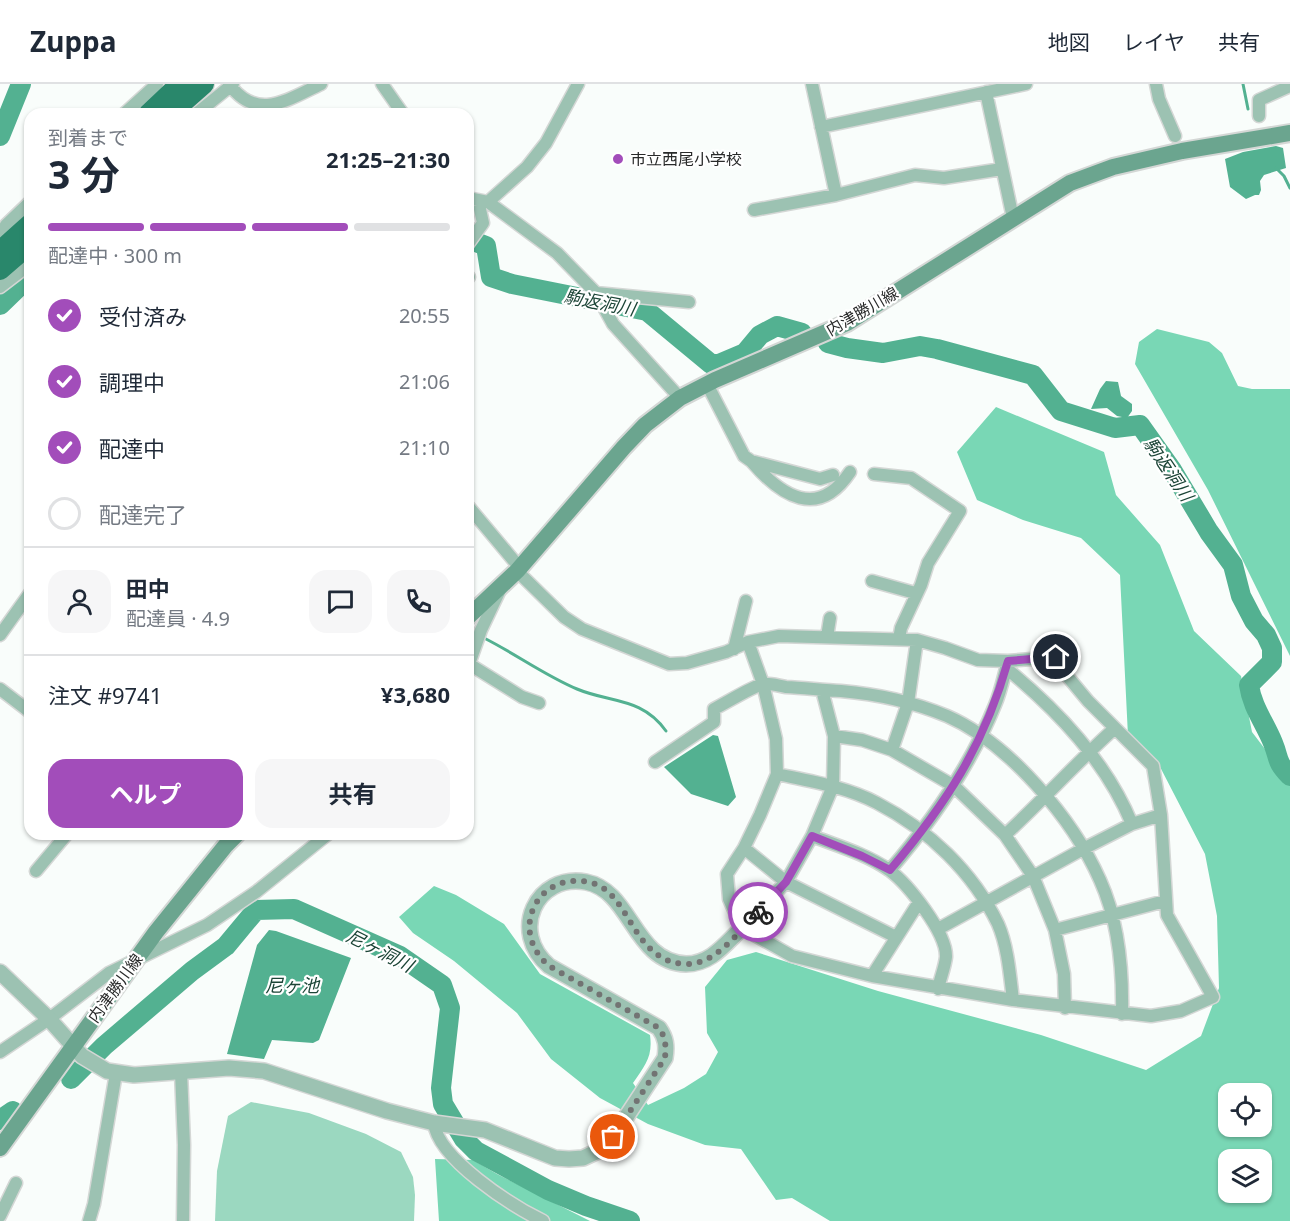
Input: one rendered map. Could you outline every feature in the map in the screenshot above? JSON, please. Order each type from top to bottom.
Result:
[{"type":"highway","points":[[154,108],[180,84]]},
{"type":"highway","points":[[177,108],[204,84]]},
{"type":"highway","points":[[0,251],[24,229]]},
{"type":"highway","points":[[0,270],[24,249]]},
{"type":"main road","name":"内津勝川線","points":[[474,612],[519,569],[645,425],[680,398],[847,323],[1070,183],[1113,167],[1182,151],[1290,133]]},
{"type":"main road","name":"内津勝川線","points":[[0,1148],[82,1056],[137,958],[231,840]]},
{"type":"street","points":[[131,108],[157,84]]},
{"type":"street","points":[[203,108],[231,85],[241,98],[256,105],[278,105],[321,84]]},
{"type":"street","points":[[382,84],[399,108]]},
{"type":"street","points":[[564,84],[567,101]]},
{"type":"street","points":[[478,200],[527,166],[546,143],[578,84]]},
{"type":"street","points":[[812,84],[836,195]]},
{"type":"street","points":[[821,127],[1026,84]]},
{"type":"street","points":[[1156,84],[1159,99],[1175,136]]},
{"type":"street","points":[[1259,116],[1259,100],[1290,86]]},
{"type":"street","points":[[986,93],[1013,218]]},
{"type":"street","points":[[754,210],[836,195],[915,176],[944,178],[1002,169]]},
{"type":"street","points":[[474,236],[483,223],[478,200]]},
{"type":"street","points":[[478,200],[557,253],[596,293],[613,324],[680,398]]},
{"type":"street","points":[[0,237],[6,225],[24,208]]},
{"type":"street","points":[[0,287],[24,269]]},
{"type":"street","points":[[596,293],[689,302]]},
{"type":"street","points":[[707,384],[744,456],[766,478],[787,494],[800,499],[813,498],[836,489],[849,472]]},
{"type":"street","points":[[751,461],[820,479],[833,475]]},
{"type":"street","points":[[874,474],[911,478],[960,511],[928,563],[921,585],[915,593],[901,628],[899,639]]},
{"type":"street","points":[[474,513],[519,569],[564,617],[582,629],[669,664],[687,663],[734,649],[748,642],[779,636],[917,640],[978,660],[1007,664],[1056,657],[1068,677],[1088,701],[1153,766],[1161,815],[1167,915],[1213,997],[1181,1011],[1151,1016],[1065,1008],[938,989],[872,976],[792,956],[742,928],[729,899],[727,874],[744,848],[777,774],[776,739],[763,684],[748,642]]},
{"type":"street","points":[[872,581],[915,593]]},
{"type":"street","points":[[474,651],[481,630],[502,586]]},
{"type":"street","points":[[0,635],[24,601]]},
{"type":"street","points":[[734,649],[746,601]]},
{"type":"street","points":[[827,637],[830,618]]},
{"type":"street","points":[[892,750],[908,703],[917,640]]},
{"type":"street","points":[[890,870],[923,832],[954,786],[981,737],[996,702],[1007,664]]},
{"type":"street","points":[[1007,664],[1053,710],[1089,751],[1121,797],[1132,824]]},
{"type":"street","points":[[474,669],[522,697],[539,703]]},
{"type":"street","points":[[655,762],[714,722],[714,709],[763,684],[869,693],[949,717],[981,737],[1018,765],[1066,820],[1083,849],[1100,880],[1112,915],[1119,945],[1122,974],[1122,1014]]},
{"type":"street","points":[[0,689],[24,707]]},
{"type":"street","points":[[0,972],[49,1019],[82,1056],[116,1073],[134,1075],[229,1068],[264,1071],[387,1111],[434,1123],[468,1126],[497,1134],[555,1158],[583,1158],[598,1150],[613,1137],[665,1058],[666,1046],[659,1028],[549,966],[540,958],[529,937],[529,925],[538,900],[549,890],[571,881],[598,885],[613,897],[647,945],[658,955],[685,964],[711,958],[786,882],[812,836],[833,786],[834,736],[822,690]]},
{"type":"street","points":[[1005,835],[1115,728]]},
{"type":"street","points":[[834,736],[862,740],[892,750],[954,786],[1005,835],[1033,876],[1055,930],[1064,974],[1065,1008]]},
{"type":"street","points":[[777,774],[833,786],[877,803],[923,832],[960,866],[999,926],[1010,967],[1013,1000]]},
{"type":"street","points":[[938,929],[1083,849],[1132,824],[1161,815]]},
{"type":"street","points":[[812,836],[890,870],[919,902],[938,929],[946,956],[938,989]]},
{"type":"street","points":[[36,871],[62,840]]},
{"type":"street","points":[[0,1052],[49,1019],[109,973],[207,925],[256,892],[321,840]]},
{"type":"street","points":[[744,848],[786,882],[897,937]]},
{"type":"street","points":[[1055,930],[1165,901]]},
{"type":"street","points":[[872,976],[919,902]]},
{"type":"street","points":[[181,1072],[184,1145],[183,1221]]},
{"type":"street","points":[[89,1221],[94,1204],[116,1073]]},
{"type":"street","points":[[434,1123],[442,1145],[475,1178],[522,1211],[543,1221]]},
{"type":"street","points":[[0,1216],[16,1183]]},
{"type":"shaded area","points":[[1157,329],[1209,342],[1222,353],[1238,386],[1252,389],[1290,389],[1290,656],[1208,490],[1135,364],[1139,342]]},
{"type":"shaded area","points":[[996,407],[1104,452],[1116,495],[1160,545],[1194,631],[1241,676],[1252,732],[1290,782],[1290,1221],[830,1221],[792,1198],[776,1200],[741,1149],[705,1145],[648,1124],[600,1098],[551,1059],[517,1013],[454,961],[413,933],[399,917],[434,886],[456,895],[504,924],[540,974],[650,1035],[649,1055],[633,1083],[648,1105],[684,1088],[706,1074],[718,1052],[707,1033],[705,987],[727,960],[756,952],[878,991],[1041,1035],[1146,1070],[1201,1036],[1219,988],[1217,916],[1205,854],[1158,763],[1128,736],[1120,575],[1081,538],[1023,520],[977,500],[957,452]]},
{"type":"shaded area","points":[[251,1102],[309,1113],[366,1134],[401,1152],[413,1177],[414,1221],[215,1221],[217,1171],[228,1116]]},
{"type":"shaded area","points":[[435,1159],[473,1160],[590,1221],[439,1221]]},
{"type":"water","points":[[1276,146],[1283,148],[1286,168],[1264,175],[1260,181],[1259,195],[1246,199],[1230,187],[1225,159],[1243,152]]},
{"type":"water","points":[[1106,381],[1118,382],[1121,396],[1132,404],[1132,411],[1127,418],[1117,416],[1107,408],[1091,409]]},
{"type":"water","points":[[713,735],[718,736],[736,797],[728,806],[691,794],[664,767]]},
{"type":"water","name":"尼ヶ池","points":[[269,930],[351,958],[319,1040],[313,1043],[272,1040],[264,1059],[227,1054],[257,945]]},
{"type":"waterway","points":[[0,136],[21,84]]},
{"type":"waterway","points":[[1243,84],[1248,109]]},
{"type":"waterway","points":[[1276,168],[1284,176],[1290,188]]},
{"type":"waterway","name":"駒返洞川","points":[[474,241],[486,246],[491,277],[512,284],[647,311],[711,364],[719,364],[745,353],[760,335],[777,326],[802,333]]},
{"type":"waterway","name":"駒返洞川","points":[[0,305],[24,282]]},
{"type":"waterway","name":"駒返洞川","points":[[828,343],[883,353],[920,346],[937,349],[1033,375],[1061,411],[1115,428],[1140,425],[1233,565],[1241,596],[1272,648],[1272,662],[1249,685],[1253,701],[1280,763],[1290,776]]},
{"type":"waterway","points":[[484,638],[577,689],[636,706],[657,720],[666,731]]},
{"type":"waterway","name":"尼ヶ洞川","points":[[71,1079],[104,1046],[192,971],[226,946],[256,910],[294,909],[400,956],[442,985],[450,1008],[441,1088],[443,1104],[464,1139],[476,1151],[548,1190],[630,1221]]},
{"type":"waterway","name":"尼ヶ洞川","points":[[0,1120],[13,1111]]},
{"type":"way so far","points":[[613,1137],[665,1058],[664,1036],[659,1028],[549,966],[540,958],[529,937],[529,925],[538,900],[549,890],[571,881],[598,885],[613,897],[647,945],[658,955],[685,964],[711,958],[758,912]]},
{"type":"place","name":"市立西尾小学校","points":[[618,159]]},
{"type":"route","points":[[758,912],[786,882],[812,836],[890,870],[923,832],[954,786],[981,737],[996,702],[1008,661],[1056,657]]}]
